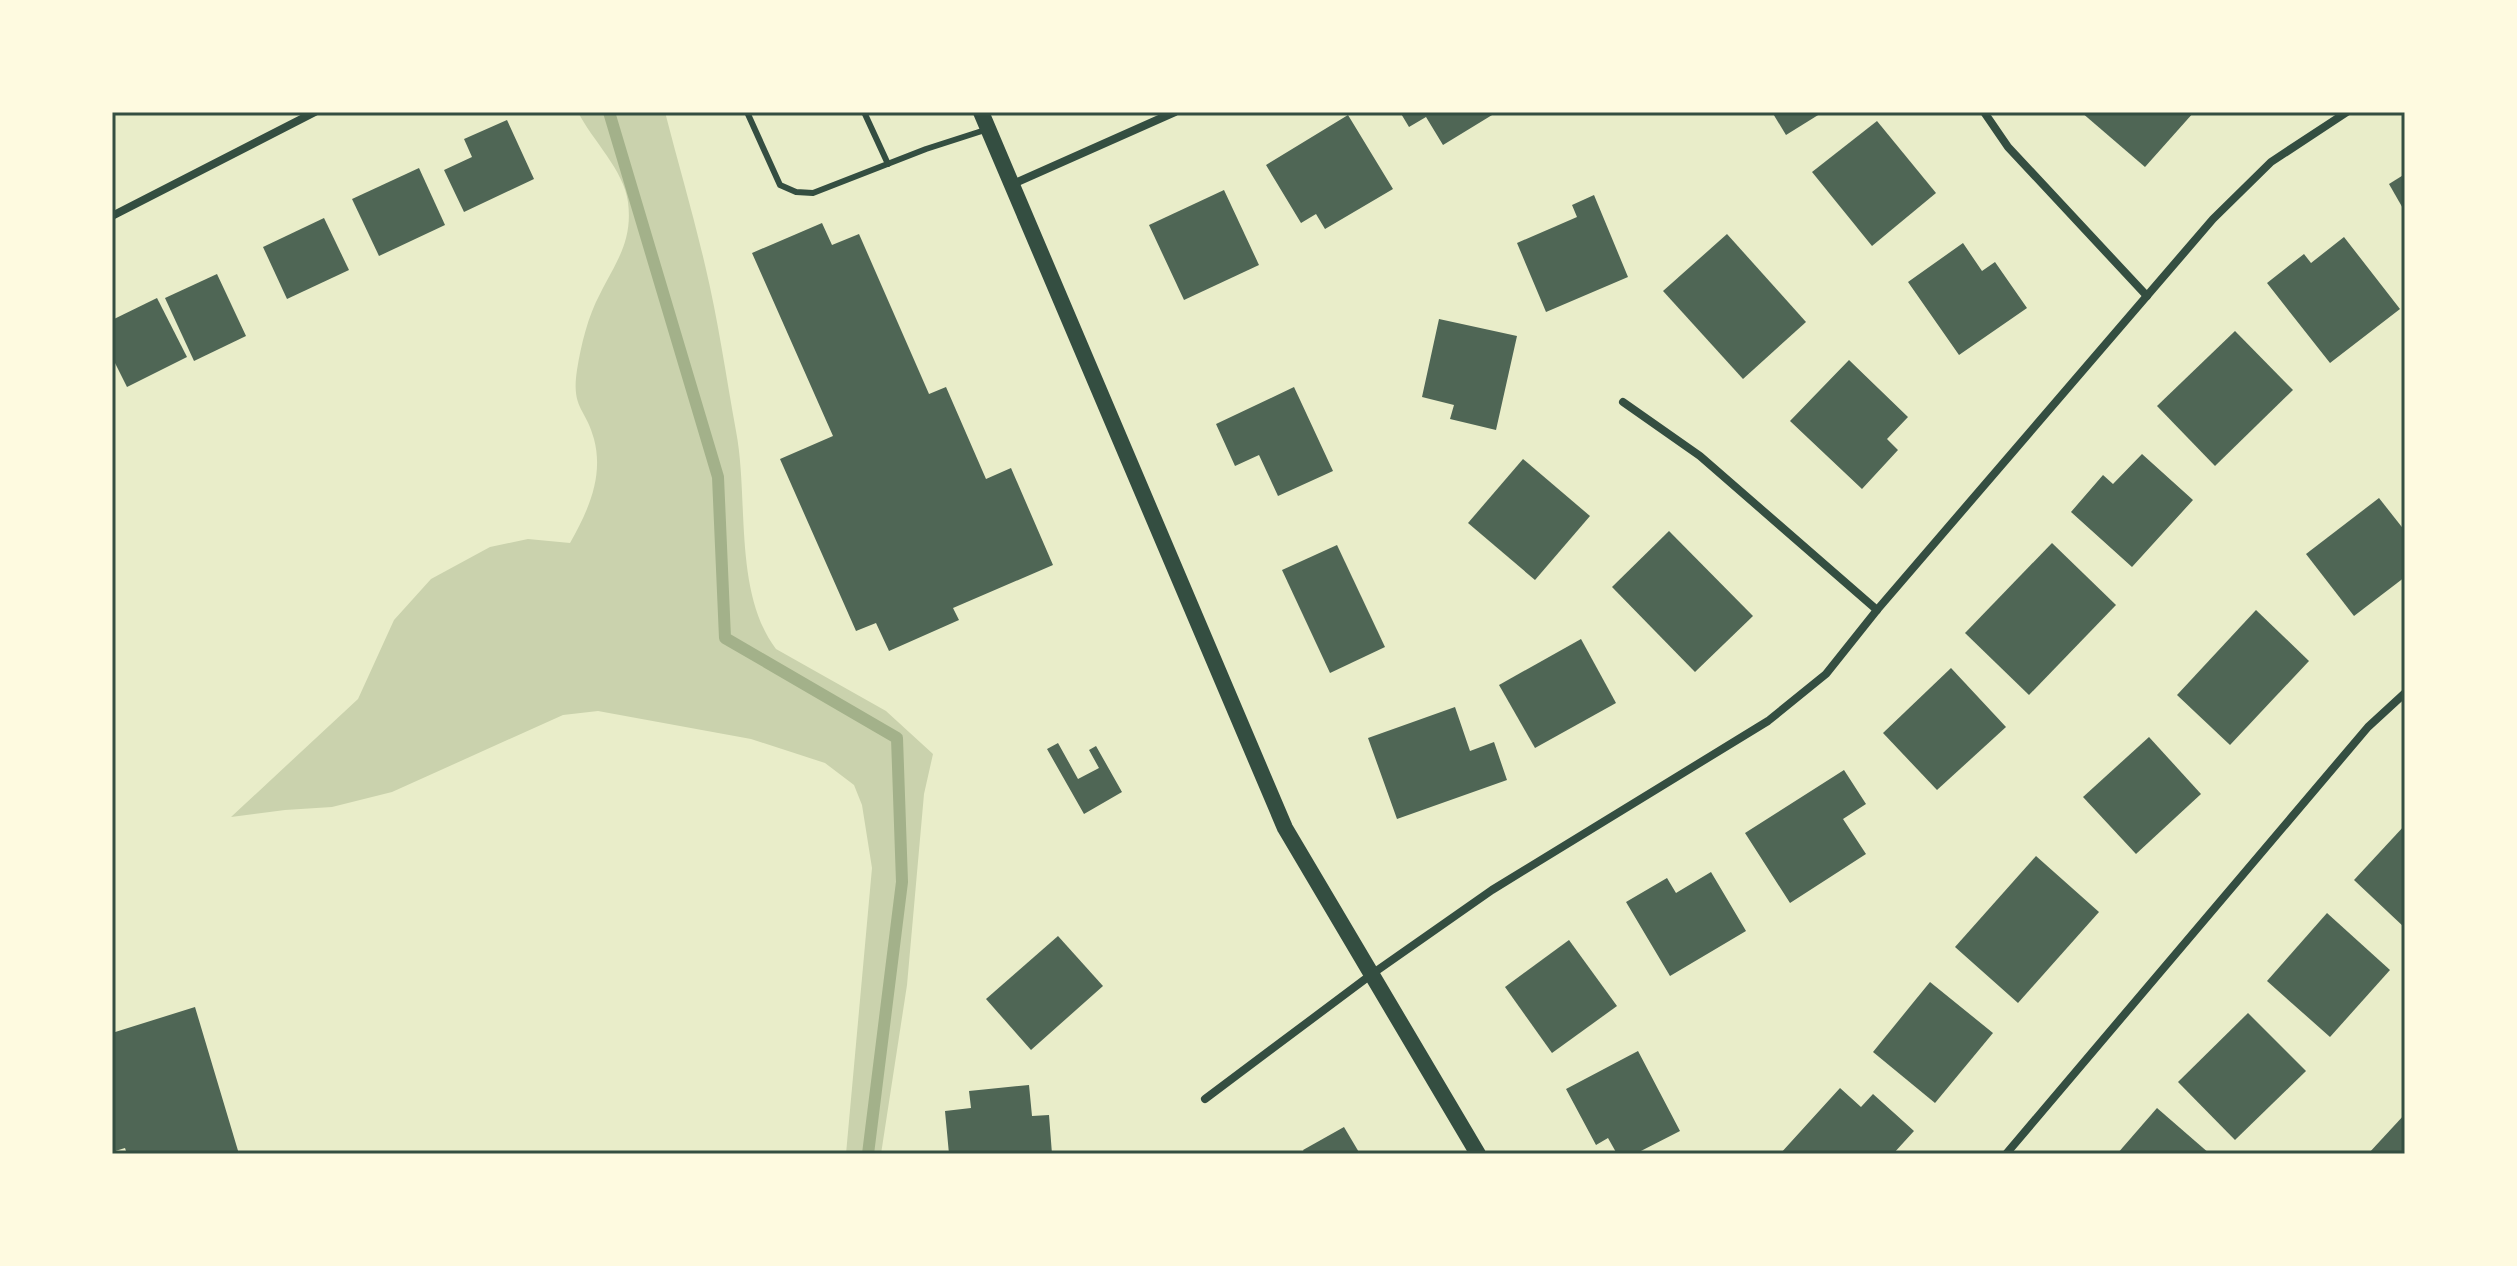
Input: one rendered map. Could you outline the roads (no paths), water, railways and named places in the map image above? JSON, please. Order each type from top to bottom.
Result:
[{"type":"main road","points":[[981,112],[1285,828],[1478,1154]]},
{"type":"street","points":[[112,216],[315,112]]},
{"type":"street","points":[[1013,184],[1175,112]]},
{"type":"street","points":[[1984,112],[2008,147],[2147,296]]},
{"type":"street","points":[[1205,1099],[1372,974],[1492,890],[1768,721],[1826,674],[1877,610],[2213,219],[2271,162],[2347,112]]},
{"type":"street","points":[[1623,402],[1700,456],[1877,610]]},
{"type":"street","points":[[2006,1154],[2368,727],[2405,693]]},
{"type":"lane","points":[[747,112],[780,185],[796,192],[813,193],[989,129]]},
{"type":"lane","points":[[864,112],[888,164]]},
{"type":"waterway","points":[[609,112],[718,477],[725,638],[897,738],[902,882],[868,1154]]}]
